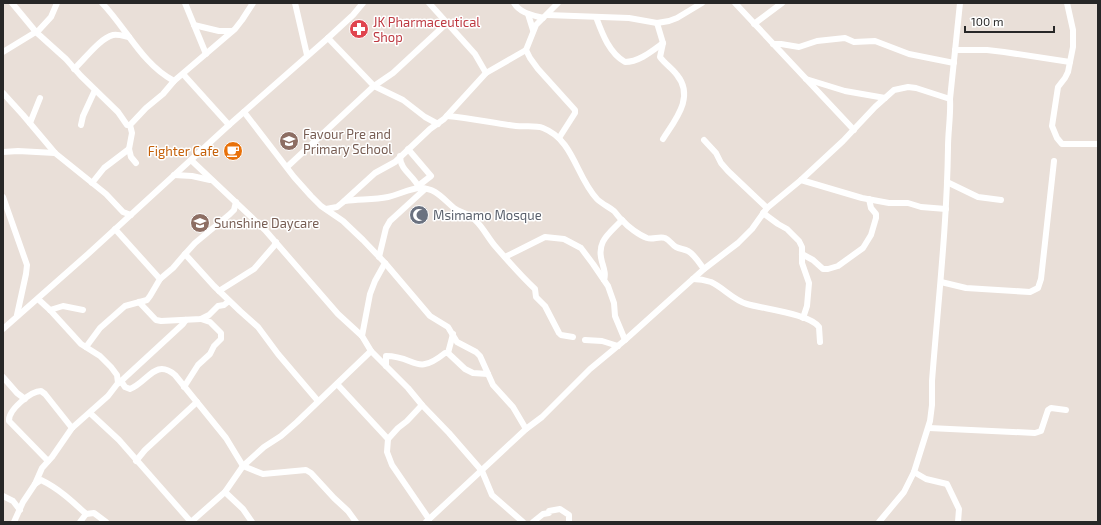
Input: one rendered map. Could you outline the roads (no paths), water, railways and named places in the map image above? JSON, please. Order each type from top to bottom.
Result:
[{"type":"street","points":[[12,3],[36,32],[66,59],[74,69],[118,112],[127,125],[130,125],[132,133],[129,149],[131,157],[136,163]]},
{"type":"street","points":[[3,52],[36,32],[51,17],[57,3]]},
{"type":"street","points":[[102,3],[156,69],[174,81]]},
{"type":"street","points":[[185,3],[206,54]]},
{"type":"street","points":[[130,125],[146,108],[163,94],[174,81],[232,31],[242,20],[253,3]]},
{"type":"street","points":[[295,3],[308,55]]},
{"type":"street","points":[[3,329],[229,125],[328,38],[353,15],[363,3]]},
{"type":"street","points":[[428,3],[475,54],[486,73]]},
{"type":"street","points":[[514,3],[518,8],[528,14],[545,16],[629,18],[657,23],[677,18],[702,3]]},
{"type":"street","points":[[326,209],[337,207],[375,173],[395,162],[447,116],[486,73],[526,50],[533,30],[558,3]]},
{"type":"street","points":[[734,3],[854,130]]},
{"type":"street","points":[[754,24],[782,3]]},
{"type":"street","points":[[879,522],[904,492],[914,472],[929,428],[932,405],[932,381],[946,209],[950,99],[960,3]]},
{"type":"street","points":[[1067,3],[1073,30],[1073,47],[1066,78],[1060,84],[1058,90],[1052,123],[1054,132],[1062,144],[1098,144]]},
{"type":"street","points":[[528,14],[533,30]]},
{"type":"street","points":[[596,17],[606,41],[614,52],[625,62],[633,61],[663,43]]},
{"type":"street","points":[[287,167],[374,86],[396,69],[447,22]]},
{"type":"street","points":[[657,23],[663,43],[660,57],[680,79],[684,96],[682,108],[663,139]]},
{"type":"street","points":[[194,25],[219,31],[232,31]]},
{"type":"street","points":[[74,69],[109,36],[118,35],[129,37]]},
{"type":"street","points":[[328,38],[374,86],[403,100],[425,117],[438,124]]},
{"type":"street","points":[[773,44],[799,47],[817,41],[845,38],[854,42],[875,41],[908,54],[954,63]]},
{"type":"street","points":[[526,50],[538,69],[575,110],[575,113],[559,138]]},
{"type":"street","points":[[955,50],[998,51],[1070,62]]},
{"type":"street","points":[[183,74],[229,125]]},
{"type":"street","points":[[806,79],[845,91],[885,98]]},
{"type":"street","points":[[422,405],[388,439],[387,452],[392,465],[428,521],[526,429],[542,417],[590,369],[625,340],[704,269],[742,239],[752,229],[765,210],[801,180],[894,90],[908,87],[924,90],[950,99]]},
{"type":"street","points":[[81,125],[84,113],[96,90]]},
{"type":"street","points":[[3,93],[55,153],[110,197],[123,212],[131,215]]},
{"type":"street","points":[[30,123],[40,98]]},
{"type":"street","points":[[244,112],[311,196],[343,221],[385,263],[426,312],[434,319],[448,327],[457,342],[476,352],[480,356],[493,385],[513,407],[526,429]]},
{"type":"street","points":[[447,116],[475,119],[493,123],[539,127],[549,131],[559,138],[568,148],[577,168],[597,199],[614,211],[628,226],[648,238],[654,239],[663,237],[670,240],[676,247],[689,252],[699,261],[704,269]]},
{"type":"street","points":[[704,140],[716,153],[721,163],[728,171],[778,224],[787,228],[793,234],[802,247],[802,263],[809,283],[807,306],[803,318]]},
{"type":"street","points":[[92,183],[104,168],[129,149]]},
{"type":"street","points":[[379,257],[386,228],[431,176],[408,149]]},
{"type":"street","points":[[3,152],[18,151],[55,153]]},
{"type":"street","points":[[400,156],[403,168],[421,188]]},
{"type":"street","points":[[190,160],[265,230],[338,314],[362,336],[371,351],[449,433],[482,471],[492,495],[523,522]]},
{"type":"street","points":[[941,282],[966,288],[989,290],[1030,292],[1038,288],[1041,279],[1054,161]]},
{"type":"street","points":[[174,175],[192,176],[211,180]]},
{"type":"street","points":[[801,180],[889,204],[908,203],[921,207],[946,209]]},
{"type":"street","points":[[947,182],[978,197],[1001,200]]},
{"type":"street","points":[[345,201],[386,198],[421,188],[435,192],[444,198],[453,208],[464,212],[473,218],[505,257],[535,289],[536,297],[544,306],[559,333],[561,335],[573,337]]},
{"type":"street","points":[[3,197],[26,265],[26,274],[17,314]]},
{"type":"street","points":[[802,254],[813,260],[822,268],[828,269],[838,266],[863,248],[871,235],[876,218],[876,214],[871,208],[869,199]]},
{"type":"street","points":[[86,347],[100,328],[125,306],[147,300],[160,279],[173,268],[195,243],[234,210],[236,202]]},
{"type":"street","points":[[604,280],[605,273],[600,254],[601,244],[622,220]]},
{"type":"street","points":[[115,229],[160,279]]},
{"type":"street","points":[[505,257],[545,237],[564,239],[581,248],[610,291],[616,316],[625,340]]},
{"type":"street","points":[[219,291],[254,269],[276,242]]},
{"type":"street","points":[[185,254],[219,291],[258,327],[278,354],[318,401]]},
{"type":"street","points":[[362,336],[370,294],[385,263]]},
{"type":"street","points":[[693,279],[710,282],[735,300],[746,304],[814,322],[819,327],[820,342]]},
{"type":"street","points":[[38,299],[81,344],[100,356],[111,367],[117,375],[119,382],[125,387],[130,389],[137,386],[153,372],[159,369],[170,371],[175,375],[226,438],[243,466],[263,474],[306,470],[311,473],[348,511],[356,522]]},
{"type":"street","points":[[201,319],[209,315],[218,306],[224,305],[229,301]]},
{"type":"street","points":[[139,302],[156,320],[201,319],[210,322],[221,333],[222,337],[210,354],[198,365],[184,387]]},
{"type":"street","points":[[50,310],[64,306],[83,310]]},
{"type":"street","points":[[35,484],[42,468],[72,428],[108,396],[119,382],[186,320]]},
{"type":"street","points":[[448,353],[453,334]]},
{"type":"street","points":[[585,340],[599,340],[618,346]]},
{"type":"street","points":[[90,413],[119,440],[191,522],[225,492],[243,466],[264,447],[280,436],[371,351]]},
{"type":"street","points":[[386,366],[386,356],[394,356],[414,364],[426,365],[432,363],[445,353],[448,353]]},
{"type":"street","points":[[448,353],[465,369],[473,373],[488,374]]},
{"type":"street","points":[[3,377],[17,393],[25,399]]},
{"type":"street","points":[[337,384],[388,439]]},
{"type":"street","points":[[48,461],[10,421],[9,417],[13,410],[34,392],[41,391],[72,428]]},
{"type":"street","points":[[136,461],[145,450],[197,402]]},
{"type":"street","points":[[929,428],[1035,433],[1041,431],[1048,410],[1051,408],[1066,410]]},
{"type":"street","points":[[914,472],[926,479],[947,484],[959,509],[958,522]]},
{"type":"street","points":[[14,522],[28,492],[41,480],[70,499],[86,514]]},
{"type":"street","points":[[225,492],[243,508],[252,522]]},
{"type":"street","points":[[3,496],[13,502],[20,510]]},
{"type":"street","points":[[533,522],[543,514],[549,513],[549,511],[560,509],[568,515],[569,522]]},
{"type":"street","points":[[80,522],[86,514],[94,513],[106,522]]},
{"type":"place","name":"JK Pharmaceutical Shop","points":[[359,29]]},
{"type":"place","name":"Favour Pre and Primary School","points":[[289,141]]},
{"type":"place","name":"Fighter Cafe","points":[[233,151]]},
{"type":"place","name":"Msimamo Mosque","points":[[419,215]]},
{"type":"place","name":"Sunshine Daycare","points":[[200,223]]}]
